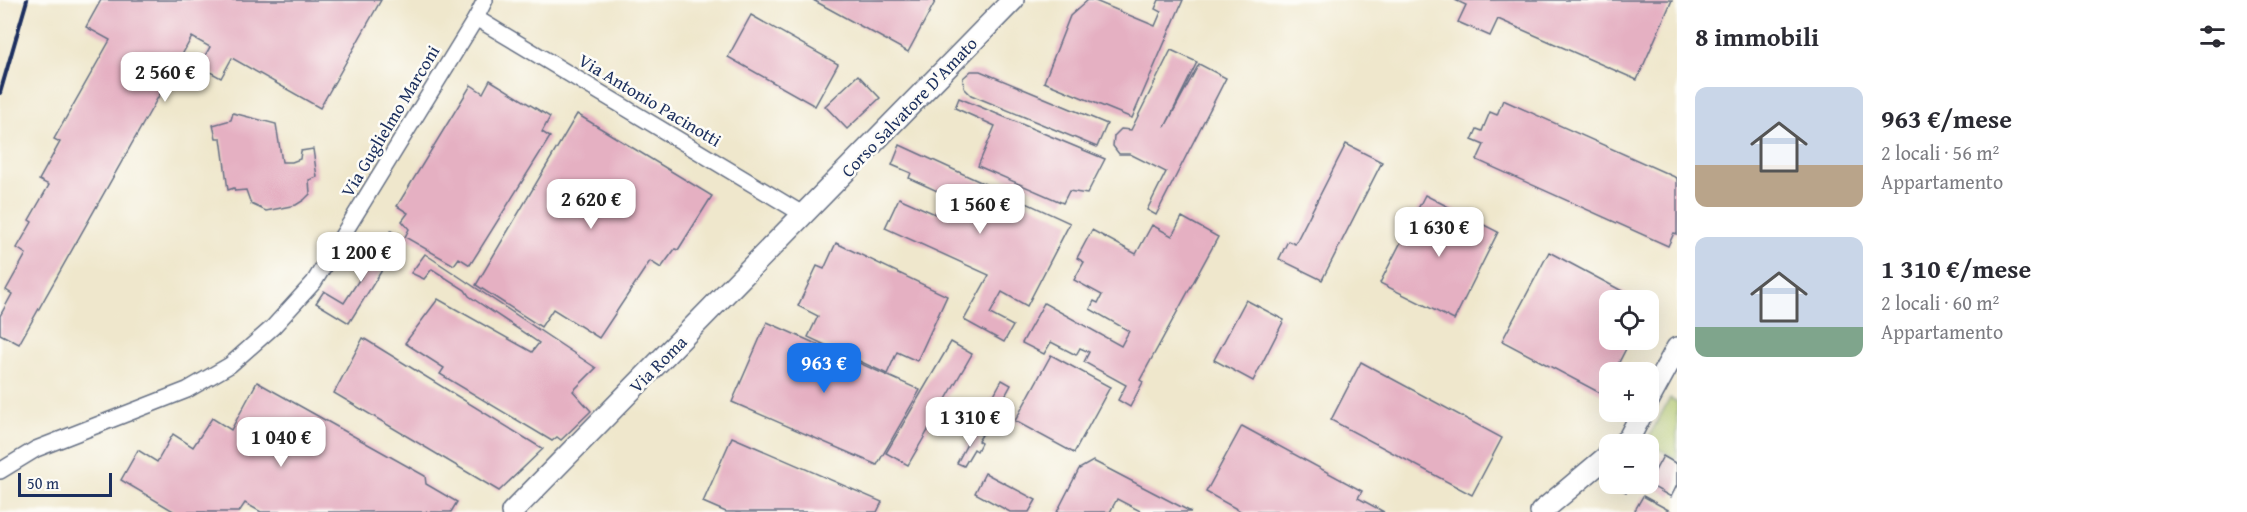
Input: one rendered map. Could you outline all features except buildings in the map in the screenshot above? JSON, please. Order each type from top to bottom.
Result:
[{"type":"street","name":"Via Guglielmo Marconi","points":[[0,471],[36,449],[187,390],[230,365],[273,327],[314,282],[485,0]]},
{"type":"street","name":"Corso Salvatore D'Amato","points":[[804,215],[1013,0]]},
{"type":"street","name":"Via Antonio Pacinotti","points":[[476,18],[804,215]]},
{"type":"street","name":"Via Roma","points":[[512,512],[804,215]]},
{"type":"street","points":[[1659,381],[1677,348]]},
{"type":"street","points":[[1541,512],[1599,463]]},
{"type":"green space","points":[[1670,398],[1677,402],[1677,459],[1659,449],[1659,434],[1650,434],[1659,422]]},
{"type":"railway","points":[[0,93],[27,0]]}]
